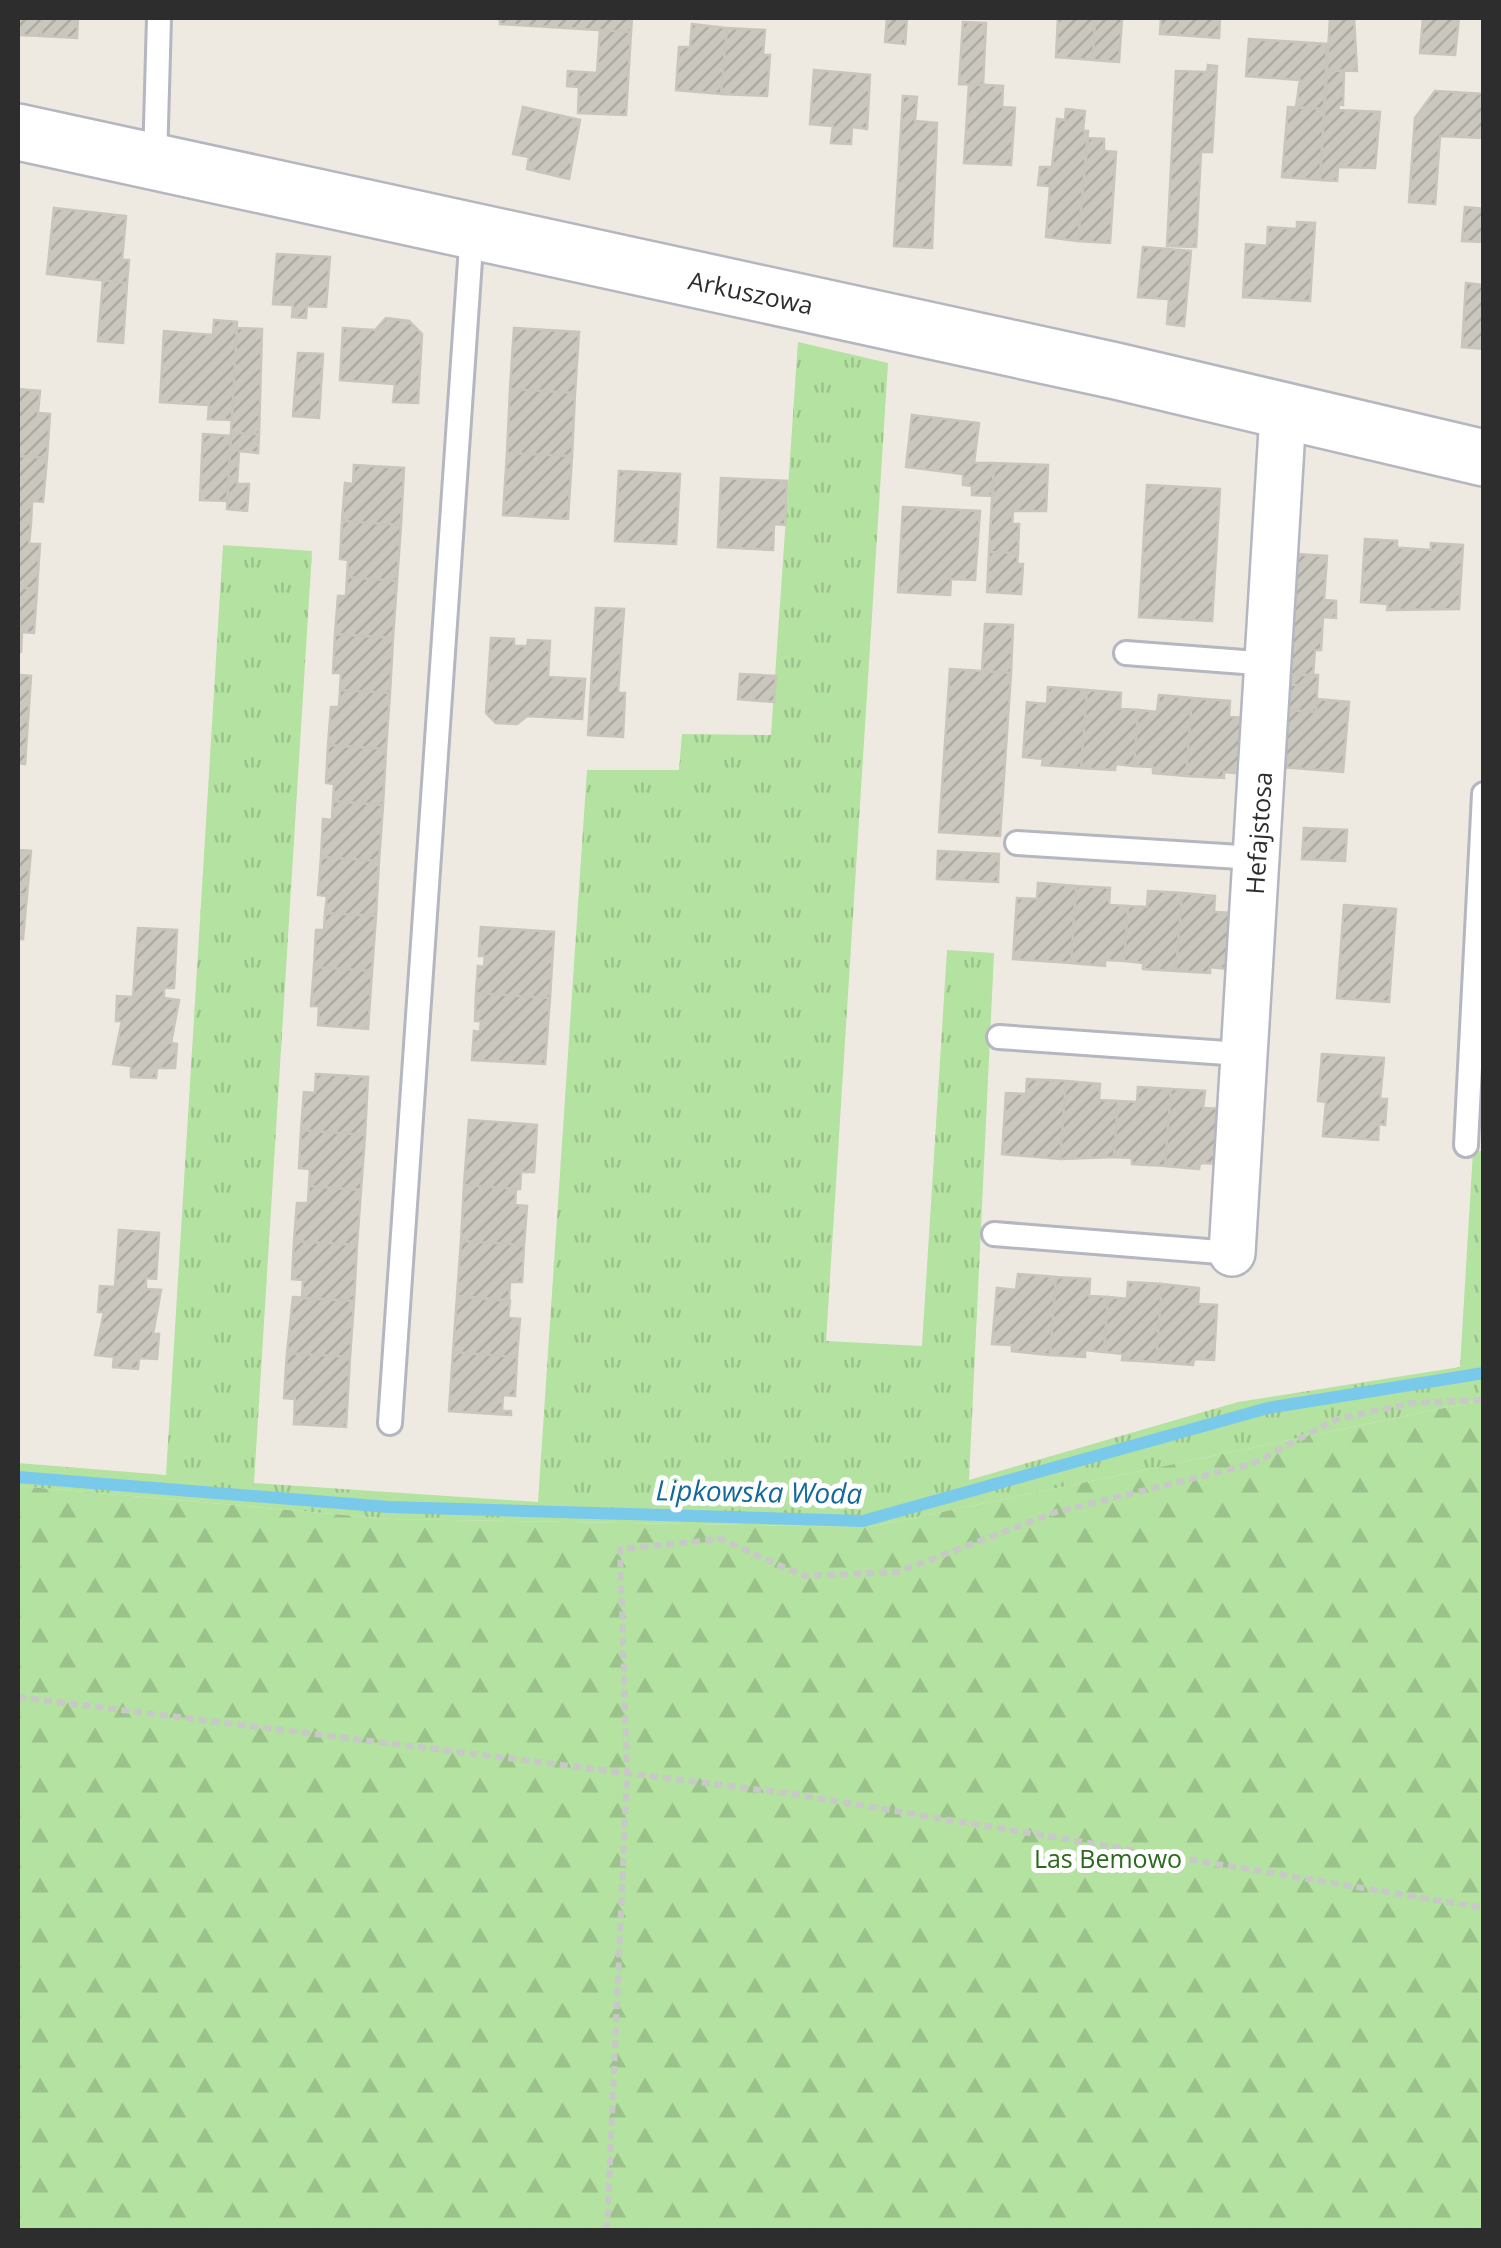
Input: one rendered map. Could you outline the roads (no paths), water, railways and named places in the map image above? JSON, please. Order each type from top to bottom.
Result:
[{"type":"main road","name":"Arkuszowa","points":[[18,132],[1116,371],[1283,414],[1484,458]]},
{"type":"street","name":"Hefajstosa","points":[[1232,1253],[1283,414]]},
{"type":"lane","points":[[156,161],[160,18]]},
{"type":"lane","points":[[390,1423],[472,231]]},
{"type":"lane","points":[[1126,653],[1270,664]]},
{"type":"lane","points":[[1466,1146],[1484,794]]},
{"type":"lane","points":[[1017,842],[1256,858]]},
{"type":"lane","points":[[999,1037],[1242,1054]]},
{"type":"lane","points":[[994,1234],[1232,1253]]},
{"type":"waterway","name":"Lipkowska Woda","points":[[18,1477],[389,1507],[863,1521],[1268,1408],[1484,1373]]},
{"type":"park label","name":"Las Bemowo","points":[[1108,1858]]}]
